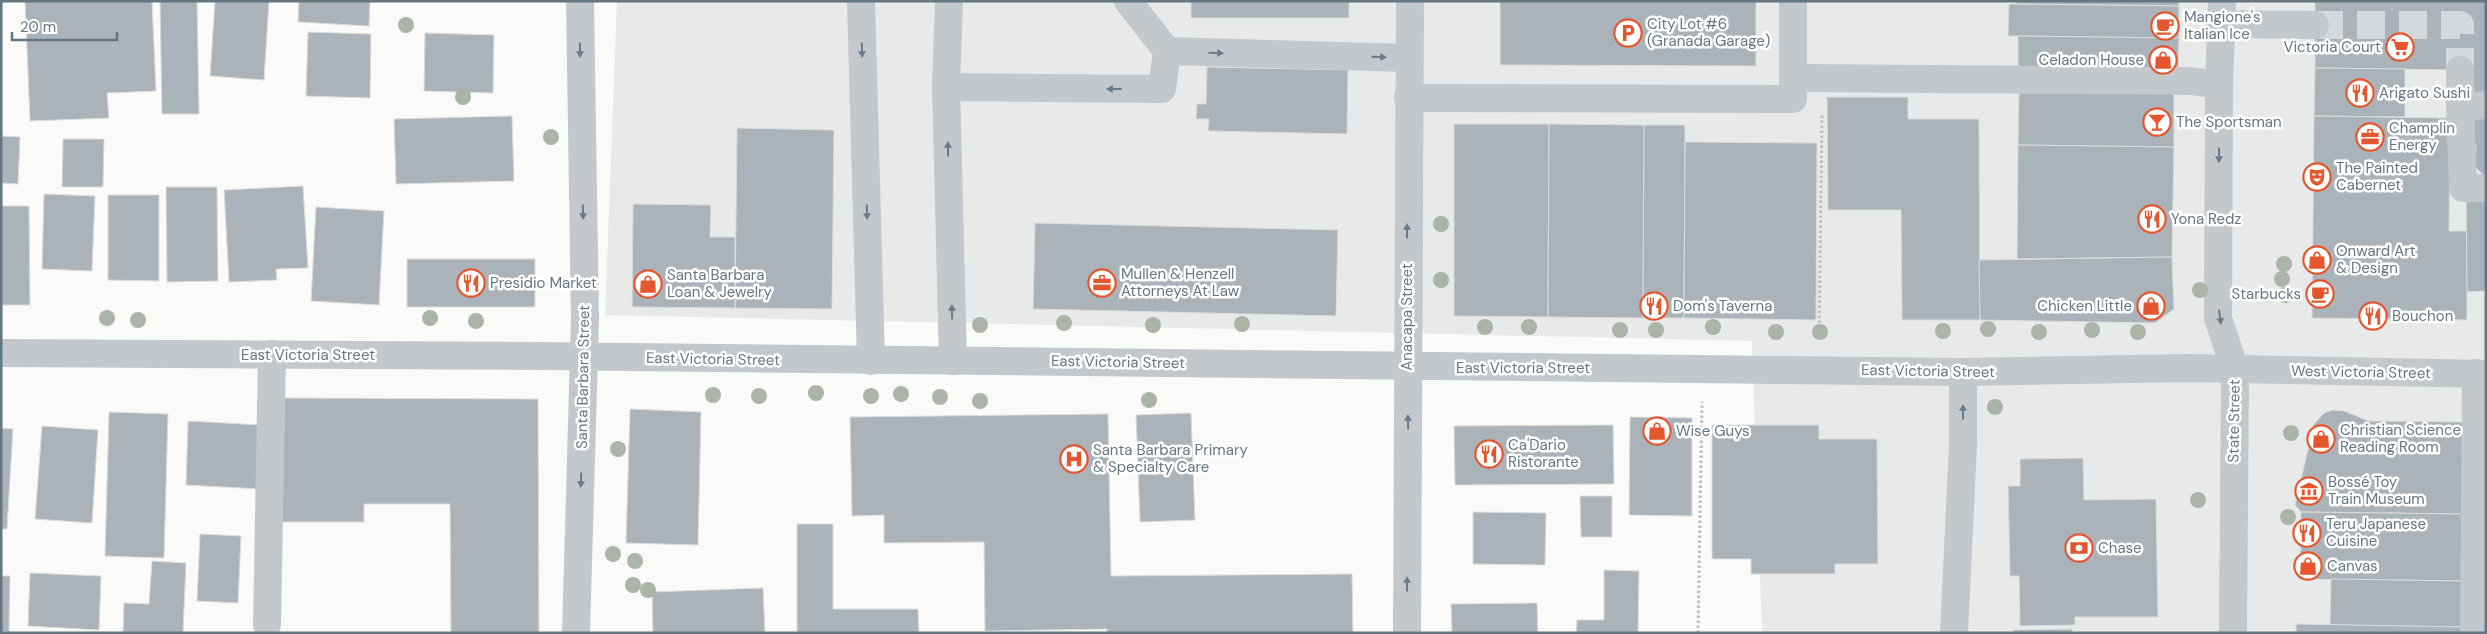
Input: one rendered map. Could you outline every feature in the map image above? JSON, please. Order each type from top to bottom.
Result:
[{"type":"street","name":"Santa Barbara Street","points":[[576,633],[584,358],[580,1]]},
{"type":"street","points":[[861,1],[871,361]]},
{"type":"street","points":[[949,1],[946,87],[953,361]]},
{"type":"street","points":[[946,87],[1162,89],[1167,51],[1128,1]]},
{"type":"street","name":"Anacapa Street","points":[[1407,633],[1408,434],[1406,367],[1410,1]]},
{"type":"street","points":[[1408,98],[1793,99],[1793,1]]},
{"type":"street","points":[[2221,13],[2315,25]]},
{"type":"street","name":"State Street","points":[[2221,13],[2218,318],[2235,370],[2233,633]]},
{"type":"street","points":[[1167,51],[1408,58]]},
{"type":"street","points":[[2460,70],[2473,106],[2463,188],[2486,188]]},
{"type":"street","points":[[1794,78],[2191,81],[2219,85]]},
{"type":"street","name":"East Victoria Street","points":[[1,353],[1356,364],[1406,367],[1818,369],[1963,372],[2189,368],[2235,370]]},
{"type":"street","points":[[267,624],[272,354]]},
{"type":"street","name":"West Victoria Street","points":[[2235,370],[2481,373]]},
{"type":"street","points":[[1954,633],[1962,451],[1963,372]]},
{"type":"street","points":[[2474,633],[2481,373]]},
{"type":"path","points":[[1818,369],[1823,78]]},
{"type":"path","points":[[1698,633],[1702,368]]},
{"type":"shaded area","points":[[617,1],[2486,1],[2486,633],[1762,633],[1752,341],[605,315]]},
{"type":"building","points":[[25,1],[152,1],[156,91],[107,93],[109,118],[30,121]]},
{"type":"building","points":[[160,1],[197,1],[199,114],[162,114]]},
{"type":"building","points":[[215,1],[269,1],[264,80],[210,76]]},
{"type":"building","points":[[299,1],[370,1],[369,26],[298,22]]},
{"type":"building","points":[[1191,1],[1349,1],[1349,18],[1191,18]]},
{"type":"building","name":"City Lot #6 (Granada Garage)","points":[[1500,1],[1756,1],[1756,66],[1500,65]]},
{"type":"building","points":[[2016,1],[2179,1],[2179,6],[2016,4]]},
{"type":"building","name":"Victoria Court","points":[[2315,1],[2486,1],[2486,97],[2475,97],[2465,70],[2315,68]]},
{"type":"building","points":[[2009,4],[2179,6],[2179,38],[2008,36]]},
{"type":"building","points":[[308,32],[371,34],[370,98],[306,96]]},
{"type":"building","points":[[425,33],[494,35],[493,93],[424,91]]},
{"type":"building","points":[[2018,36],[2179,38],[2178,74],[2018,71]]},
{"type":"building","points":[[1207,67],[1348,70],[1347,134],[1208,131],[1209,119],[1196,119],[1197,104],[1206,104]]},
{"type":"building","points":[[2315,68],[2405,69],[2405,117],[2314,116]]},
{"type":"building","points":[[2019,91],[2174,93],[2174,147],[2018,145]]},
{"type":"building","points":[[1827,97],[1908,97],[1908,119],[1979,119],[1980,320],[1902,320],[1901,210],[1828,210]]},
{"type":"building","points":[[2486,112],[2486,178],[2475,167],[2476,145],[2473,145],[2474,119]]},
{"type":"building","points":[[512,116],[514,181],[396,184],[394,119]]},
{"type":"building","points":[[2314,116],[2450,118],[2449,231],[2467,231],[2467,320],[2312,318]]},
{"type":"building","points":[[1454,124],[1549,124],[1548,317],[1454,316]]},
{"type":"building","points":[[1549,124],[1644,125],[1643,318],[1548,317]]},
{"type":"building","points":[[1644,125],[1685,125],[1684,318],[1643,318]]},
{"type":"building","points":[[737,128],[834,130],[832,309],[735,308]]},
{"type":"building","points":[[1,136],[20,137],[18,184],[1,183]]},
{"type":"building","points":[[63,139],[104,139],[103,187],[62,187]]},
{"type":"building","points":[[1685,142],[1817,143],[1816,320],[1684,318]]},
{"type":"building","points":[[2018,145],[2174,147],[2172,257],[2017,259]]},
{"type":"building","points":[[303,186],[308,268],[276,269],[277,280],[229,282],[224,190]]},
{"type":"building","points":[[166,187],[217,187],[218,281],[167,282]]},
{"type":"building","points":[[2466,193],[2486,193],[2486,291],[2467,292]]},
{"type":"building","points":[[44,194],[95,196],[92,271],[42,269]]},
{"type":"building","points":[[108,195],[159,195],[159,281],[108,280]]},
{"type":"building","points":[[633,204],[711,205],[710,237],[735,237],[735,308],[632,307]]},
{"type":"building","points":[[1,206],[29,206],[30,305],[1,305]]},
{"type":"building","points":[[316,207],[384,211],[379,305],[311,301]]},
{"type":"building","points":[[1035,223],[1338,230],[1336,316],[1033,309]]},
{"type":"building","points":[[2172,257],[2174,309],[2155,323],[1980,320],[1979,260]]},
{"type":"building","name":"Presidio Market","points":[[407,259],[535,259],[535,307],[407,307]]},
{"type":"building","points":[[279,398],[538,399],[539,633],[451,633],[450,504],[364,504],[364,522],[279,522]]},
{"type":"building","points":[[630,409],[701,412],[698,545],[626,543]]},
{"type":"building","points":[[2333,410],[2344,411],[2369,421],[2463,422],[2462,514],[2301,512],[2295,505],[2314,424],[2324,413]]},
{"type":"building","points":[[109,412],[168,414],[164,558],[105,556]]},
{"type":"building","points":[[1191,413],[1195,520],[1140,522],[1136,415]]},
{"type":"building","points":[[1108,414],[1111,576],[1352,574],[1353,633],[1107,633],[1107,629],[985,631],[984,542],[884,543],[884,515],[852,516],[850,417]]},
{"type":"building","points":[[1630,417],[1692,418],[1692,516],[1629,515]]},
{"type":"building","points":[[188,421],[262,425],[260,489],[186,485]]},
{"type":"building","points":[[1613,425],[1614,484],[1455,485],[1454,426]]},
{"type":"building","points":[[1712,425],[1819,425],[1819,439],[1877,439],[1878,564],[1835,564],[1835,574],[1751,574],[1751,559],[1712,559]]},
{"type":"building","points":[[42,426],[98,430],[92,523],[35,519]]},
{"type":"building","points":[[1,428],[13,429],[7,529],[1,529]]},
{"type":"building","points":[[2083,458],[2084,500],[2156,499],[2158,617],[2075,617],[2075,625],[2020,626],[2019,576],[2010,576],[2008,486],[2020,486],[2020,459]]},
{"type":"building","points":[[1580,496],[1612,496],[1612,537],[1581,537]]},
{"type":"building","points":[[1473,512],[1546,513],[1545,565],[1473,564]]},
{"type":"building","points":[[2301,512],[2462,514],[2462,581],[2300,579]]},
{"type":"building","points":[[797,524],[833,524],[833,609],[918,609],[919,633],[797,633]]},
{"type":"building","points":[[200,534],[241,536],[238,603],[197,601]]},
{"type":"building","points":[[152,561],[186,563],[183,633],[123,633],[124,603],[149,604]]},
{"type":"building","points":[[1604,570],[1639,571],[1638,633],[1576,633],[1577,620],[1604,620]]},
{"type":"building","points":[[30,573],[101,576],[99,630],[28,626]]},
{"type":"building","points":[[1,576],[10,576],[9,632],[1,632]]},
{"type":"building","points":[[2331,579],[2462,581],[2461,627],[2330,625]]},
{"type":"building","points":[[763,588],[765,633],[653,633],[652,592]]},
{"type":"building","points":[[1537,603],[1538,633],[1452,633],[1451,604]]},
{"type":"building","points":[[2296,624],[2465,627],[2465,633],[2296,633]]},
{"type":"building","points":[[2072,629],[2072,633],[2013,633],[2013,630]]},
{"type":"tunnel","points":[[2315,25],[2460,25],[2460,70]]},
{"type":"place","name":"Mangione's Italian Ice","points":[[2165,26]]},
{"type":"place","name":"City Lot #6 (Granada Garage)","points":[[1628,33]]},
{"type":"place","name":"Victoria Court","points":[[2400,47]]},
{"type":"place","name":"Celadon House","points":[[2163,60]]},
{"type":"place","name":"Arigato Sushi","points":[[2360,93]]},
{"type":"place","name":"The Sportsman","points":[[2157,122]]},
{"type":"place","name":"Champlin Energy","points":[[2370,137]]},
{"type":"place","name":"The Painted Cabernet","points":[[2317,177]]},
{"type":"place","name":"Yona Redz","points":[[2152,219]]},
{"type":"place","name":"Onward Art & Design","points":[[2317,260]]},
{"type":"place","name":"Presidio Market","points":[[471,283]]},
{"type":"place","name":"Mullen & Henzell Attorneys At Law","points":[[1102,283]]},
{"type":"place","name":"Santa Barbara Loan & Jewelry","points":[[648,284]]},
{"type":"place","name":"Starbucks","points":[[2320,294]]},
{"type":"place","name":"Dom's Taverna","points":[[1654,306]]},
{"type":"place","name":"Chicken Little","points":[[2151,306]]},
{"type":"place","name":"Bouchon","points":[[2373,316]]},
{"type":"place","name":"Wise Guys","points":[[1657,431]]},
{"type":"place","name":"Christian Science Reading Room","points":[[2321,439]]},
{"type":"place","name":"Ca'Dario Ristorante","points":[[1489,454]]},
{"type":"place","name":"Santa Barbara Primary & Specialty Care","points":[[1074,459]]},
{"type":"place","name":"Bossé Toy Train Museum","points":[[2309,491]]},
{"type":"place","name":"Teru Japanese Cuisine","points":[[2307,533]]},
{"type":"place","name":"Chase","points":[[2079,548]]},
{"type":"place","name":"Canvas","points":[[2308,566]]}]
